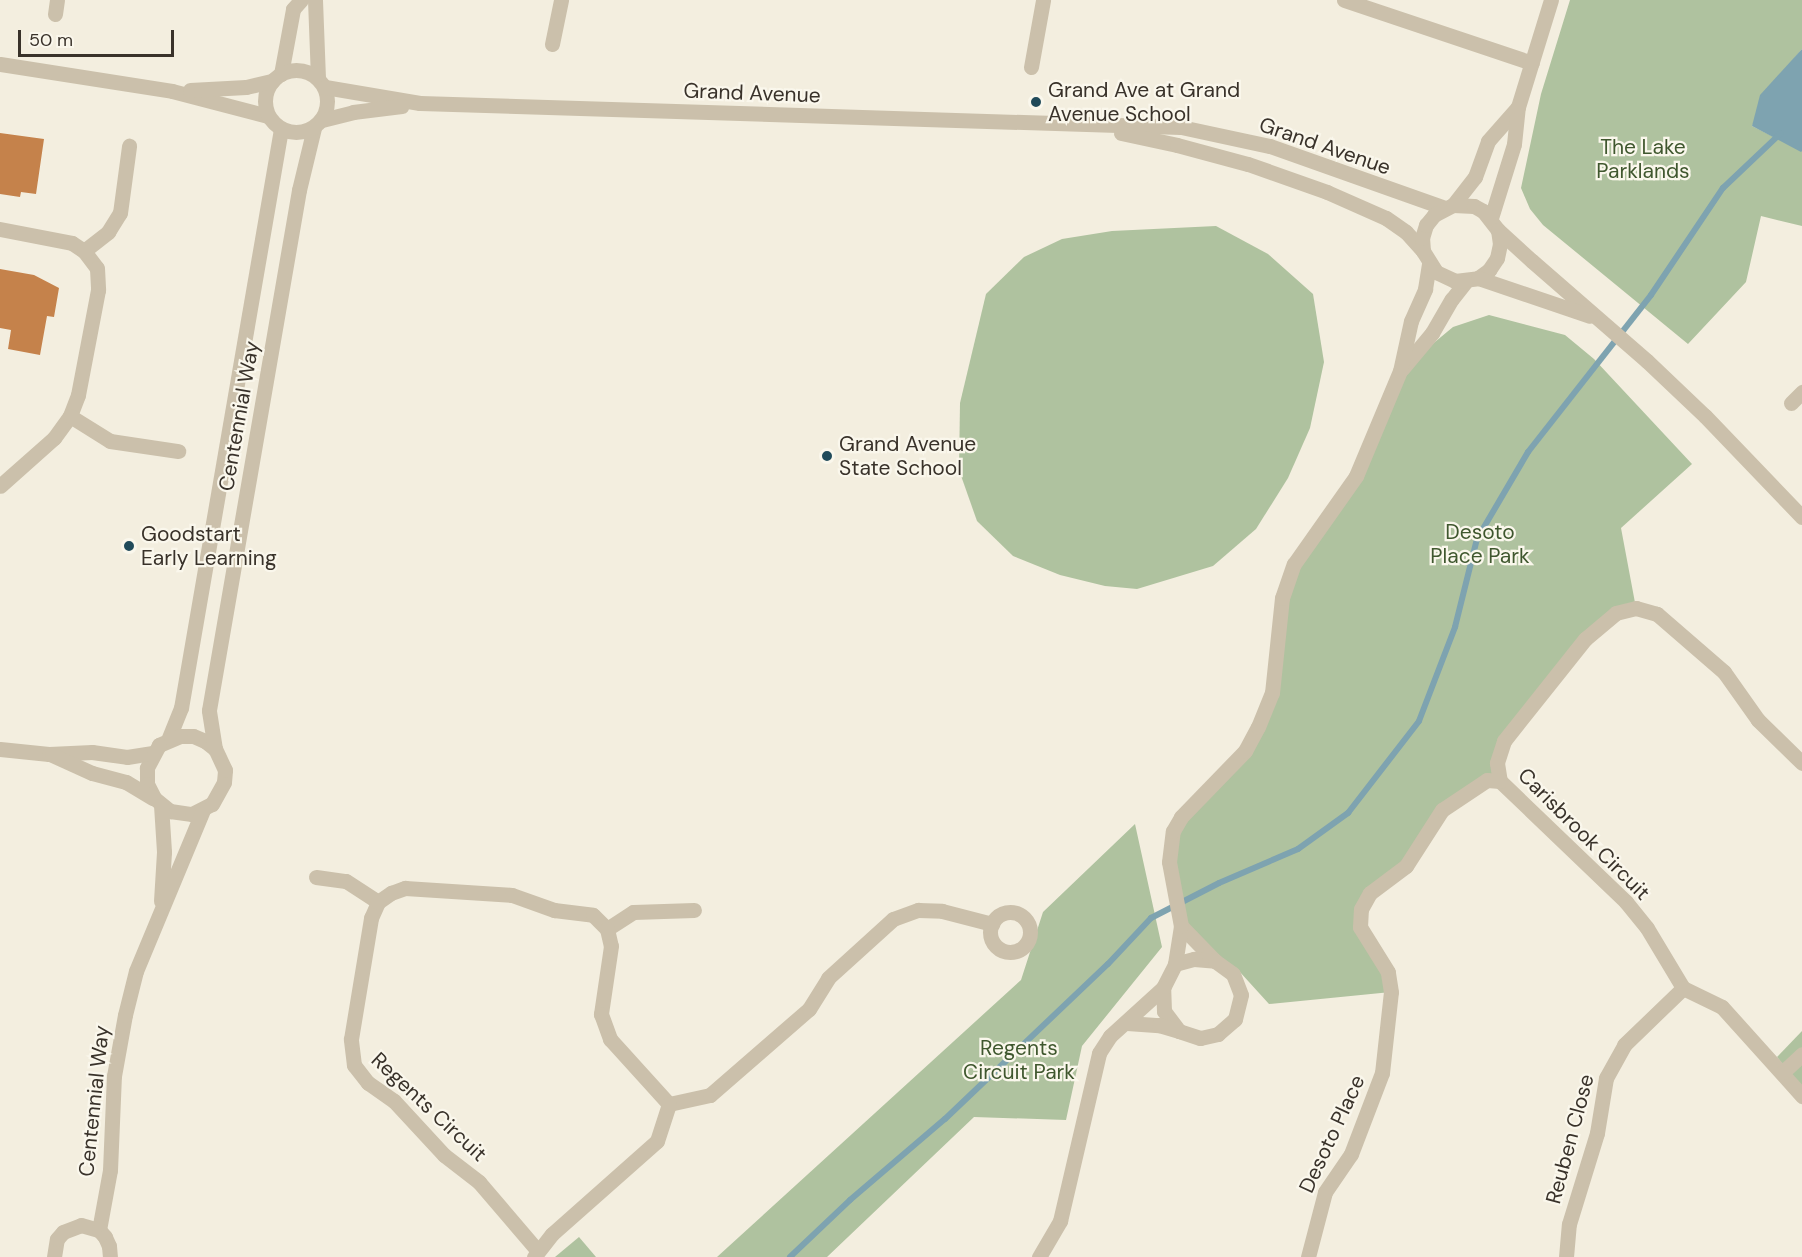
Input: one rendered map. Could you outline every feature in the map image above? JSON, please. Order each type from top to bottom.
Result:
[{"type":"street","points":[[281,129],[268,116],[265,98],[277,77],[293,9],[301,0]]},
{"type":"street","points":[[315,0],[322,83],[328,98],[327,110],[318,124]]},
{"type":"street","points":[[552,44],[561,0]]},
{"type":"street","points":[[1031,67],[1044,0]]},
{"type":"street","points":[[1344,0],[1532,63]]},
{"type":"street","points":[[1400,371],[1432,333],[1452,299],[1472,280],[1490,270],[1497,258],[1500,244],[1494,224],[1514,144],[1518,107],[1551,0]]},
{"type":"street","name":"Grand Avenue","points":[[0,64],[172,91],[268,116]]},
{"type":"street","name":"Grand Avenue","points":[[172,91],[246,87],[300,70],[322,83],[420,103]]},
{"type":"street","name":"Grand Avenue","points":[[281,129],[303,132],[318,124],[353,112],[420,103],[1181,127],[1270,146],[1449,206],[1474,206],[1598,320],[1647,361],[1705,416],[1802,517]]},
{"type":"street","points":[[1039,1257],[1060,1221],[1099,1053],[1110,1036],[1163,988],[1175,964],[1180,919],[1169,862],[1173,831],[1181,818],[1245,751],[1258,727],[1272,693],[1282,598],[1294,564],[1356,476],[1400,371],[1411,321],[1425,289],[1426,258],[1422,238],[1426,225],[1434,215],[1449,206],[1475,177],[1488,141],[1518,107]]},
{"type":"street","name":"Centennial Way","points":[[99,1230],[110,1170],[114,1076],[124,1015],[136,971],[181,868],[203,810],[212,804],[224,783],[225,770],[215,748],[209,710],[299,190],[318,124]]},
{"type":"street","name":"Grand Avenue","points":[[1083,125],[1177,145],[1248,164],[1326,192],[1386,218],[1406,232],[1445,278],[1472,280],[1598,320]]},
{"type":"street","name":"Centennial Way","points":[[161,910],[164,852],[157,802],[147,784],[147,768],[153,753],[168,740],[181,708],[281,129]]},
{"type":"street","points":[[84,251],[108,232],[120,213],[129,146]]},
{"type":"street","points":[[0,229],[72,243],[84,251],[97,268],[98,291],[78,395],[70,416],[54,438],[0,486]]},
{"type":"street","points":[[1791,404],[1802,392]]},
{"type":"street","points":[[70,416],[110,441],[178,451]]},
{"type":"street","name":"Carisbrook Circuit","points":[[1683,988],[1647,928],[1626,902],[1500,782],[1497,763],[1504,741],[1584,639],[1616,613],[1636,608],[1657,614],[1724,672],[1758,720],[1802,763]]},
{"type":"street","points":[[168,740],[193,736],[215,748]]},
{"type":"street","points":[[0,749],[49,754],[92,752],[127,757],[153,753]]},
{"type":"street","points":[[49,754],[92,774],[126,782],[181,814],[203,810]]},
{"type":"street","name":"Desoto Place","points":[[1308,1257],[1325,1192],[1351,1154],[1382,1073],[1391,992],[1388,972],[1360,927],[1361,909],[1370,893],[1406,866],[1442,810],[1487,780],[1500,782]]},
{"type":"street","points":[[316,878],[346,881],[378,902],[390,893],[405,888],[512,895],[554,910],[593,915],[607,929],[611,946],[601,1014],[610,1039],[669,1104],[710,1095],[809,1010],[828,978],[893,919],[918,910],[942,911],[992,924]]},
{"type":"street","name":"Regents Circuit","points":[[378,902],[371,918],[351,1039],[354,1065],[368,1083],[394,1101],[444,1155],[479,1182],[536,1254],[552,1234],[657,1142],[669,1104]]},
{"type":"street","points":[[607,929],[633,912],[694,910]]},
{"type":"street","points":[[1127,1023],[1159,1025],[1200,1038],[1218,1034],[1234,1020],[1241,995],[1233,974],[1215,961],[1180,919]]},
{"type":"street","points":[[1175,964],[1194,959],[1215,961]]},
{"type":"street","points":[[1163,988],[1164,1011],[1179,1030]]},
{"type":"street","points":[[1683,988],[1722,1007],[1783,1072],[1802,1096]]},
{"type":"street","name":"Reuben Close","points":[[1566,1257],[1569,1224],[1597,1133],[1606,1078],[1624,1046],[1683,988]]},
{"type":"street","points":[[1783,1072],[1802,1053]]},
{"type":"street","points":[[54,1257],[57,1239],[63,1232],[81,1225],[99,1230],[109,1246],[110,1257]]},
{"type":"green space","name":"The Lake Parklands","points":[[1570,0],[1802,0],[1802,49],[1783,72],[1752,126],[1802,151],[1802,226],[1761,216],[1746,282],[1688,344],[1543,225],[1530,209],[1521,188],[1541,94]]},
{"type":"green space","points":[[1216,226],[1268,254],[1313,294],[1324,362],[1310,428],[1288,478],[1256,529],[1213,566],[1137,589],[1105,586],[1060,575],[1013,556],[977,521],[959,470],[960,403],[986,294],[1024,257],[1062,239],[1112,231]]},
{"type":"green space","name":"Desoto Place Park","points":[[1489,315],[1565,335],[1594,359],[1692,464],[1621,528],[1636,608],[1616,613],[1504,741],[1500,781],[1465,793],[1406,866],[1361,909],[1391,992],[1269,1004],[1239,971],[1181,926],[1171,878],[1181,817],[1258,727],[1294,564],[1356,476],[1400,371],[1453,327]]},
{"type":"green space","name":"Regents Circuit Park","points":[[1135,824],[1162,947],[1082,1046],[1066,1120],[974,1117],[827,1257],[717,1257],[1021,980],[1043,912]]},
{"type":"green space","points":[[1802,1031],[1802,1088],[1777,1057]]},
{"type":"green space","points":[[579,1237],[596,1257],[555,1257]]},
{"type":"water","points":[[1802,49],[1801,152],[1752,126],[1760,95]]},
{"type":"building","points":[[0,133],[44,139],[36,194],[21,192],[20,197],[0,194]]},
{"type":"building","points":[[0,269],[34,275],[59,288],[54,317],[47,316],[40,355],[8,349],[11,330],[0,328]]},
{"type":"waterway","points":[[790,1257],[850,1200],[945,1119],[1108,964],[1151,918],[1219,883],[1298,849],[1348,813],[1419,721],[1455,627],[1477,539],[1528,452],[1651,295],[1723,188],[1780,134]]},
{"type":"place","name":"Grand Ave at Grand Avenue School","points":[[1036,102]]},
{"type":"place","name":"Grand Avenue State School","points":[[827,456]]},
{"type":"place","name":"Goodstart Early Learning","points":[[129,546]]}]
